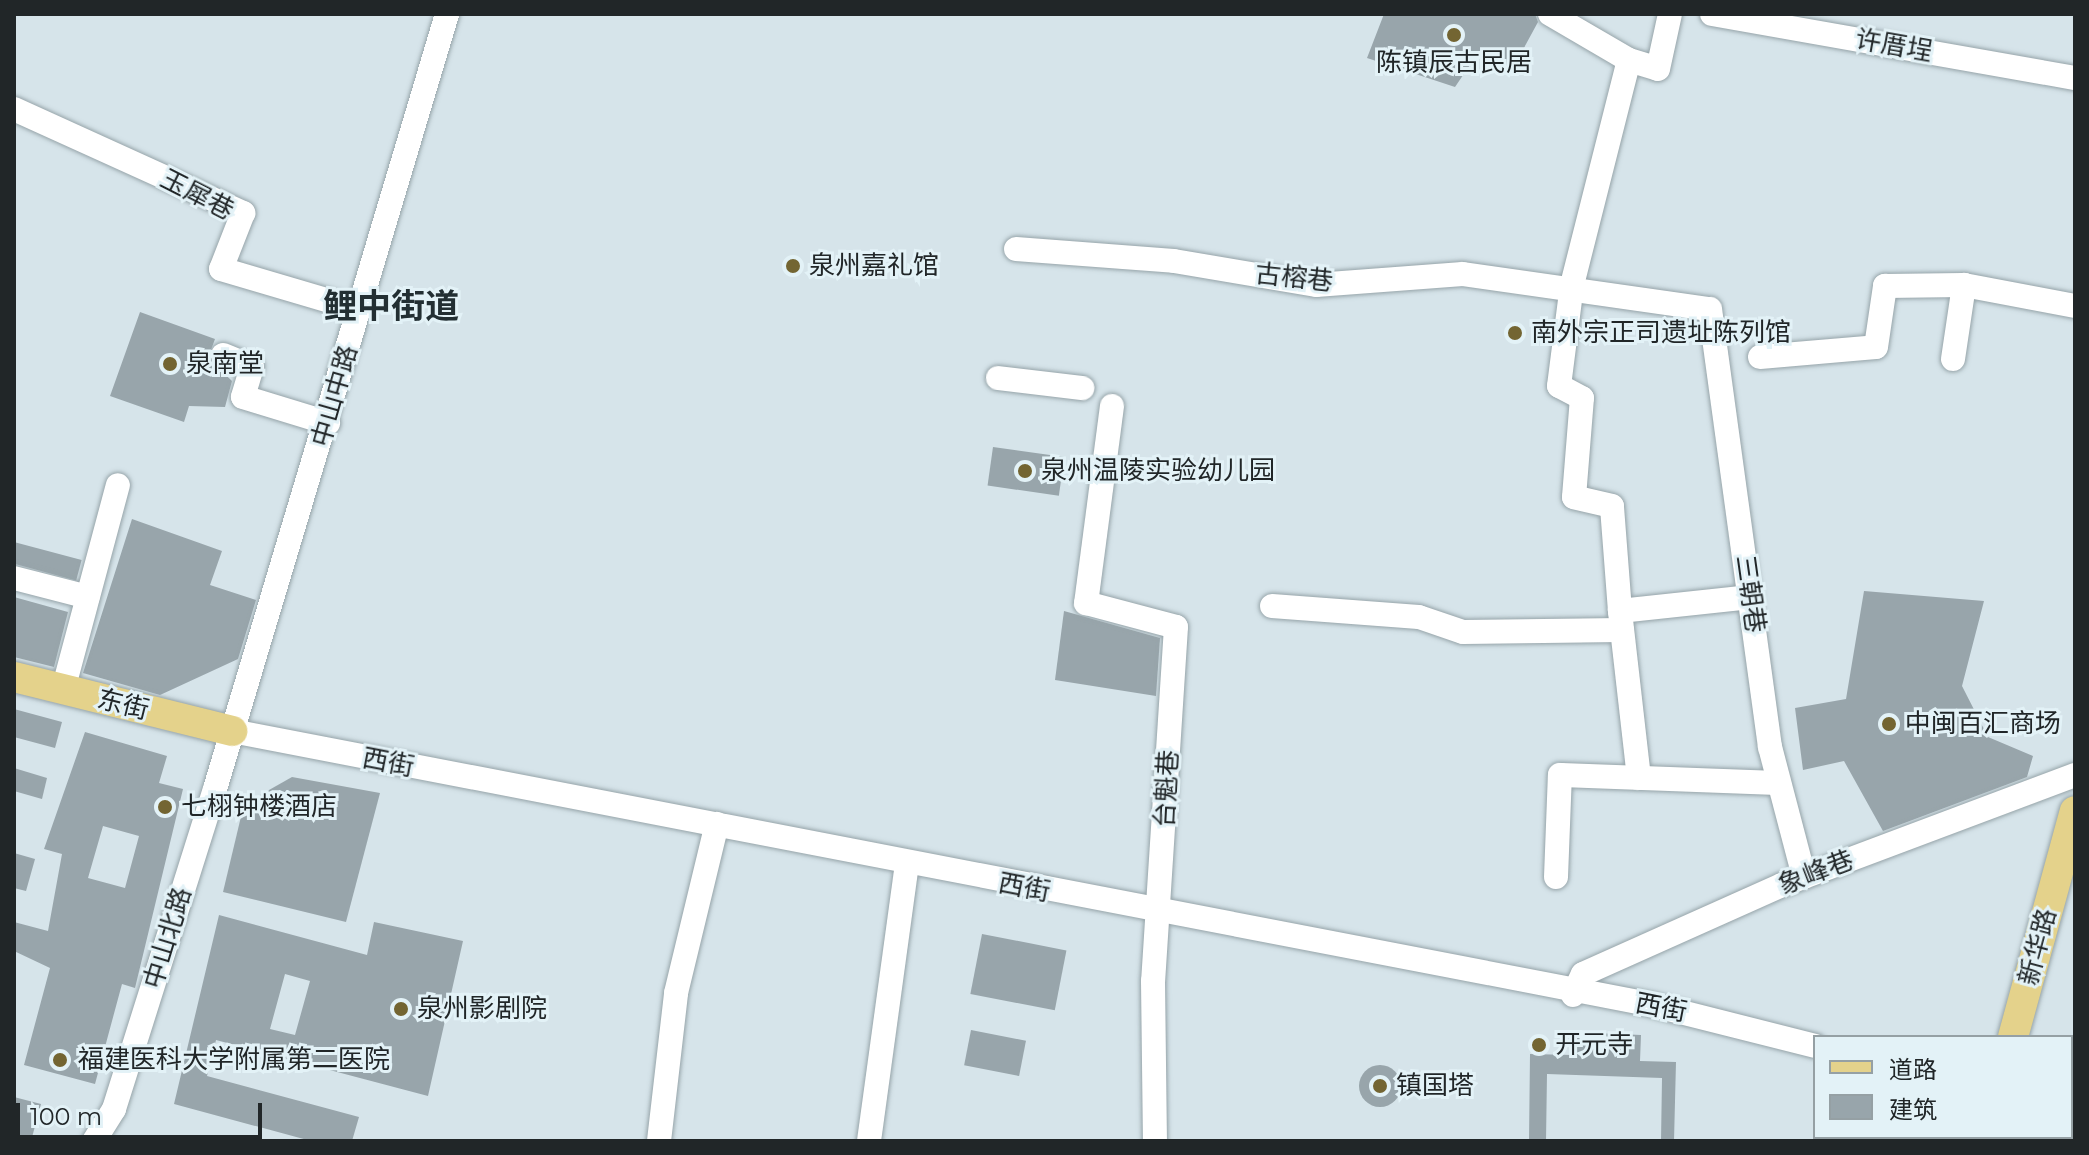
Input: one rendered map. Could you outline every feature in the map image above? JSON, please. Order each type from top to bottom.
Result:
[{"type":"main road","name":"东街","points":[[14,677],[232,731]]},
{"type":"main road","name":"新华路","points":[[2014,1035],[2075,811]]},
{"type":"street","name":"中山中路","points":[[232,731],[328,423],[447,14]]},
{"type":"street","points":[[1550,14],[1629,60],[1658,69],[1670,14]]},
{"type":"street","name":"许厝埕","points":[[1712,14],[2075,78]]},
{"type":"street","points":[[1629,60],[1572,285],[1559,386],[1582,398],[1574,497],[1612,506],[1639,778]]},
{"type":"street","name":"玉犀巷","points":[[14,109],[243,213],[221,269],[360,310]]},
{"type":"street","name":"古榕巷","points":[[1016,249],[1174,261],[1316,285],[1463,274],[1572,285],[1710,309]]},
{"type":"street","points":[[1760,357],[1876,347],[1885,286],[1964,285],[2075,306]]},
{"type":"street","points":[[1953,359],[1964,285]]},
{"type":"street","name":"三朝巷","points":[[1710,309],[1779,783],[1804,877]]},
{"type":"street","points":[[223,355],[252,367],[243,397],[328,423]]},
{"type":"street","points":[[998,378],[1082,388]]},
{"type":"street","name":"台魁巷","points":[[1112,406],[1094,506],[1086,603],[1176,627],[1159,915],[1155,1141]]},
{"type":"street","points":[[63,690],[118,485]]},
{"type":"street","points":[[14,578],[88,597]]},
{"type":"street","points":[[1272,606],[1419,617],[1463,632],[1621,620],[1750,597]]},
{"type":"street","name":"西街","points":[[232,731],[717,824],[907,865],[1573,995],[1653,1005],[1813,1045]]},
{"type":"street","name":"中山北路","points":[[94,1141],[114,1109],[232,731]]},
{"type":"street","points":[[1556,877],[1560,775],[1779,783]]},
{"type":"street","name":"象峰巷","points":[[1573,995],[1583,974],[1804,877],[2075,775]]},
{"type":"street","points":[[659,1141],[676,993],[717,824]]},
{"type":"street","points":[[869,1141],[907,865]]},
{"type":"building","name":"陈镇辰古民居","points":[[1384,14],[1535,14],[1538,22],[1512,70],[1476,56],[1455,87],[1367,58]]},
{"type":"building","name":"泉南堂","points":[[140,312],[215,339],[208,358],[232,381],[225,407],[189,406],[184,422],[110,396]]},
{"type":"building","name":"泉州温陵实验幼儿园","points":[[993,447],[1064,457],[1059,496],[988,486]]},
{"type":"building","points":[[132,519],[222,551],[210,585],[256,600],[238,659],[160,695],[83,673]]},
{"type":"building","points":[[14,542],[82,560],[76,580],[14,564]]},
{"type":"building","name":"中闽百汇商场","points":[[1864,591],[1984,601],[1962,686],[1988,737],[2033,756],[2027,777],[1883,831],[1844,761],[1803,770],[1795,708],[1846,699]]},
{"type":"building","points":[[14,597],[68,612],[54,667],[14,657]]},
{"type":"building","points":[[1064,611],[1160,638],[1156,696],[1055,680]]},
{"type":"building","points":[[14,709],[62,722],[55,748],[14,737]]},
{"type":"building","points":[[85,732],[167,756],[159,783],[183,789],[135,988],[122,984],[95,1084],[24,1065],[50,968],[14,951],[14,922],[48,931],[62,854],[44,849]],"holes":[[[103,826],[139,836],[125,888],[88,878]]]},
{"type":"building","points":[[14,768],[47,778],[42,799],[14,791]]},
{"type":"building","points":[[292,777],[380,793],[346,922],[223,892],[244,804]]},
{"type":"building","points":[[14,853],[35,859],[26,891],[14,888]]},
{"type":"building","points":[[219,915],[367,955],[374,922],[463,941],[428,1096],[216,1040],[207,1076],[359,1117],[352,1141],[311,1141],[174,1104]],"holes":[[[285,974],[310,981],[295,1035],[270,1029]]]},
{"type":"building","points":[[982,934],[1066,950],[1055,1010],[970,994]]},
{"type":"building","points":[[971,1030],[1026,1041],[1019,1076],[964,1065]]},
{"type":"building","points":[[1573,1032],[1641,1035],[1640,1061],[1676,1062],[1674,1141],[1661,1141],[1662,1078],[1547,1074],[1546,1141],[1529,1141],[1530,1054],[1572,1055]]},
{"type":"building","name":"镇国塔","points":[[1380,1065],[1395,1071],[1401,1086],[1395,1101],[1380,1107],[1365,1101],[1359,1086],[1365,1071]]},
{"type":"building","points":[[14,1097],[41,1104],[31,1141],[14,1141]]},
{"type":"place","name":"陈镇辰古民居","points":[[1454,35]]},
{"type":"place","name":"泉州嘉礼馆","points":[[793,266]]},
{"type":"place","name":"南外宗正司遗址陈列馆","points":[[1515,333]]},
{"type":"place","name":"泉南堂","points":[[170,364]]},
{"type":"place","name":"泉州温陵实验幼儿园","points":[[1025,471]]},
{"type":"place","name":"中闽百汇商场","points":[[1889,724]]},
{"type":"place","name":"七栩钟楼酒店","points":[[165,807]]},
{"type":"place","name":"泉州影剧院","points":[[401,1009]]},
{"type":"place","name":"开元寺","points":[[1539,1045]]},
{"type":"place","name":"福建医科大学附属第二医院","points":[[60,1060]]},
{"type":"place","name":"镇国塔","points":[[1380,1086]]},
{"type":"district","name":"鲤中街道","points":[[391,307]]}]
